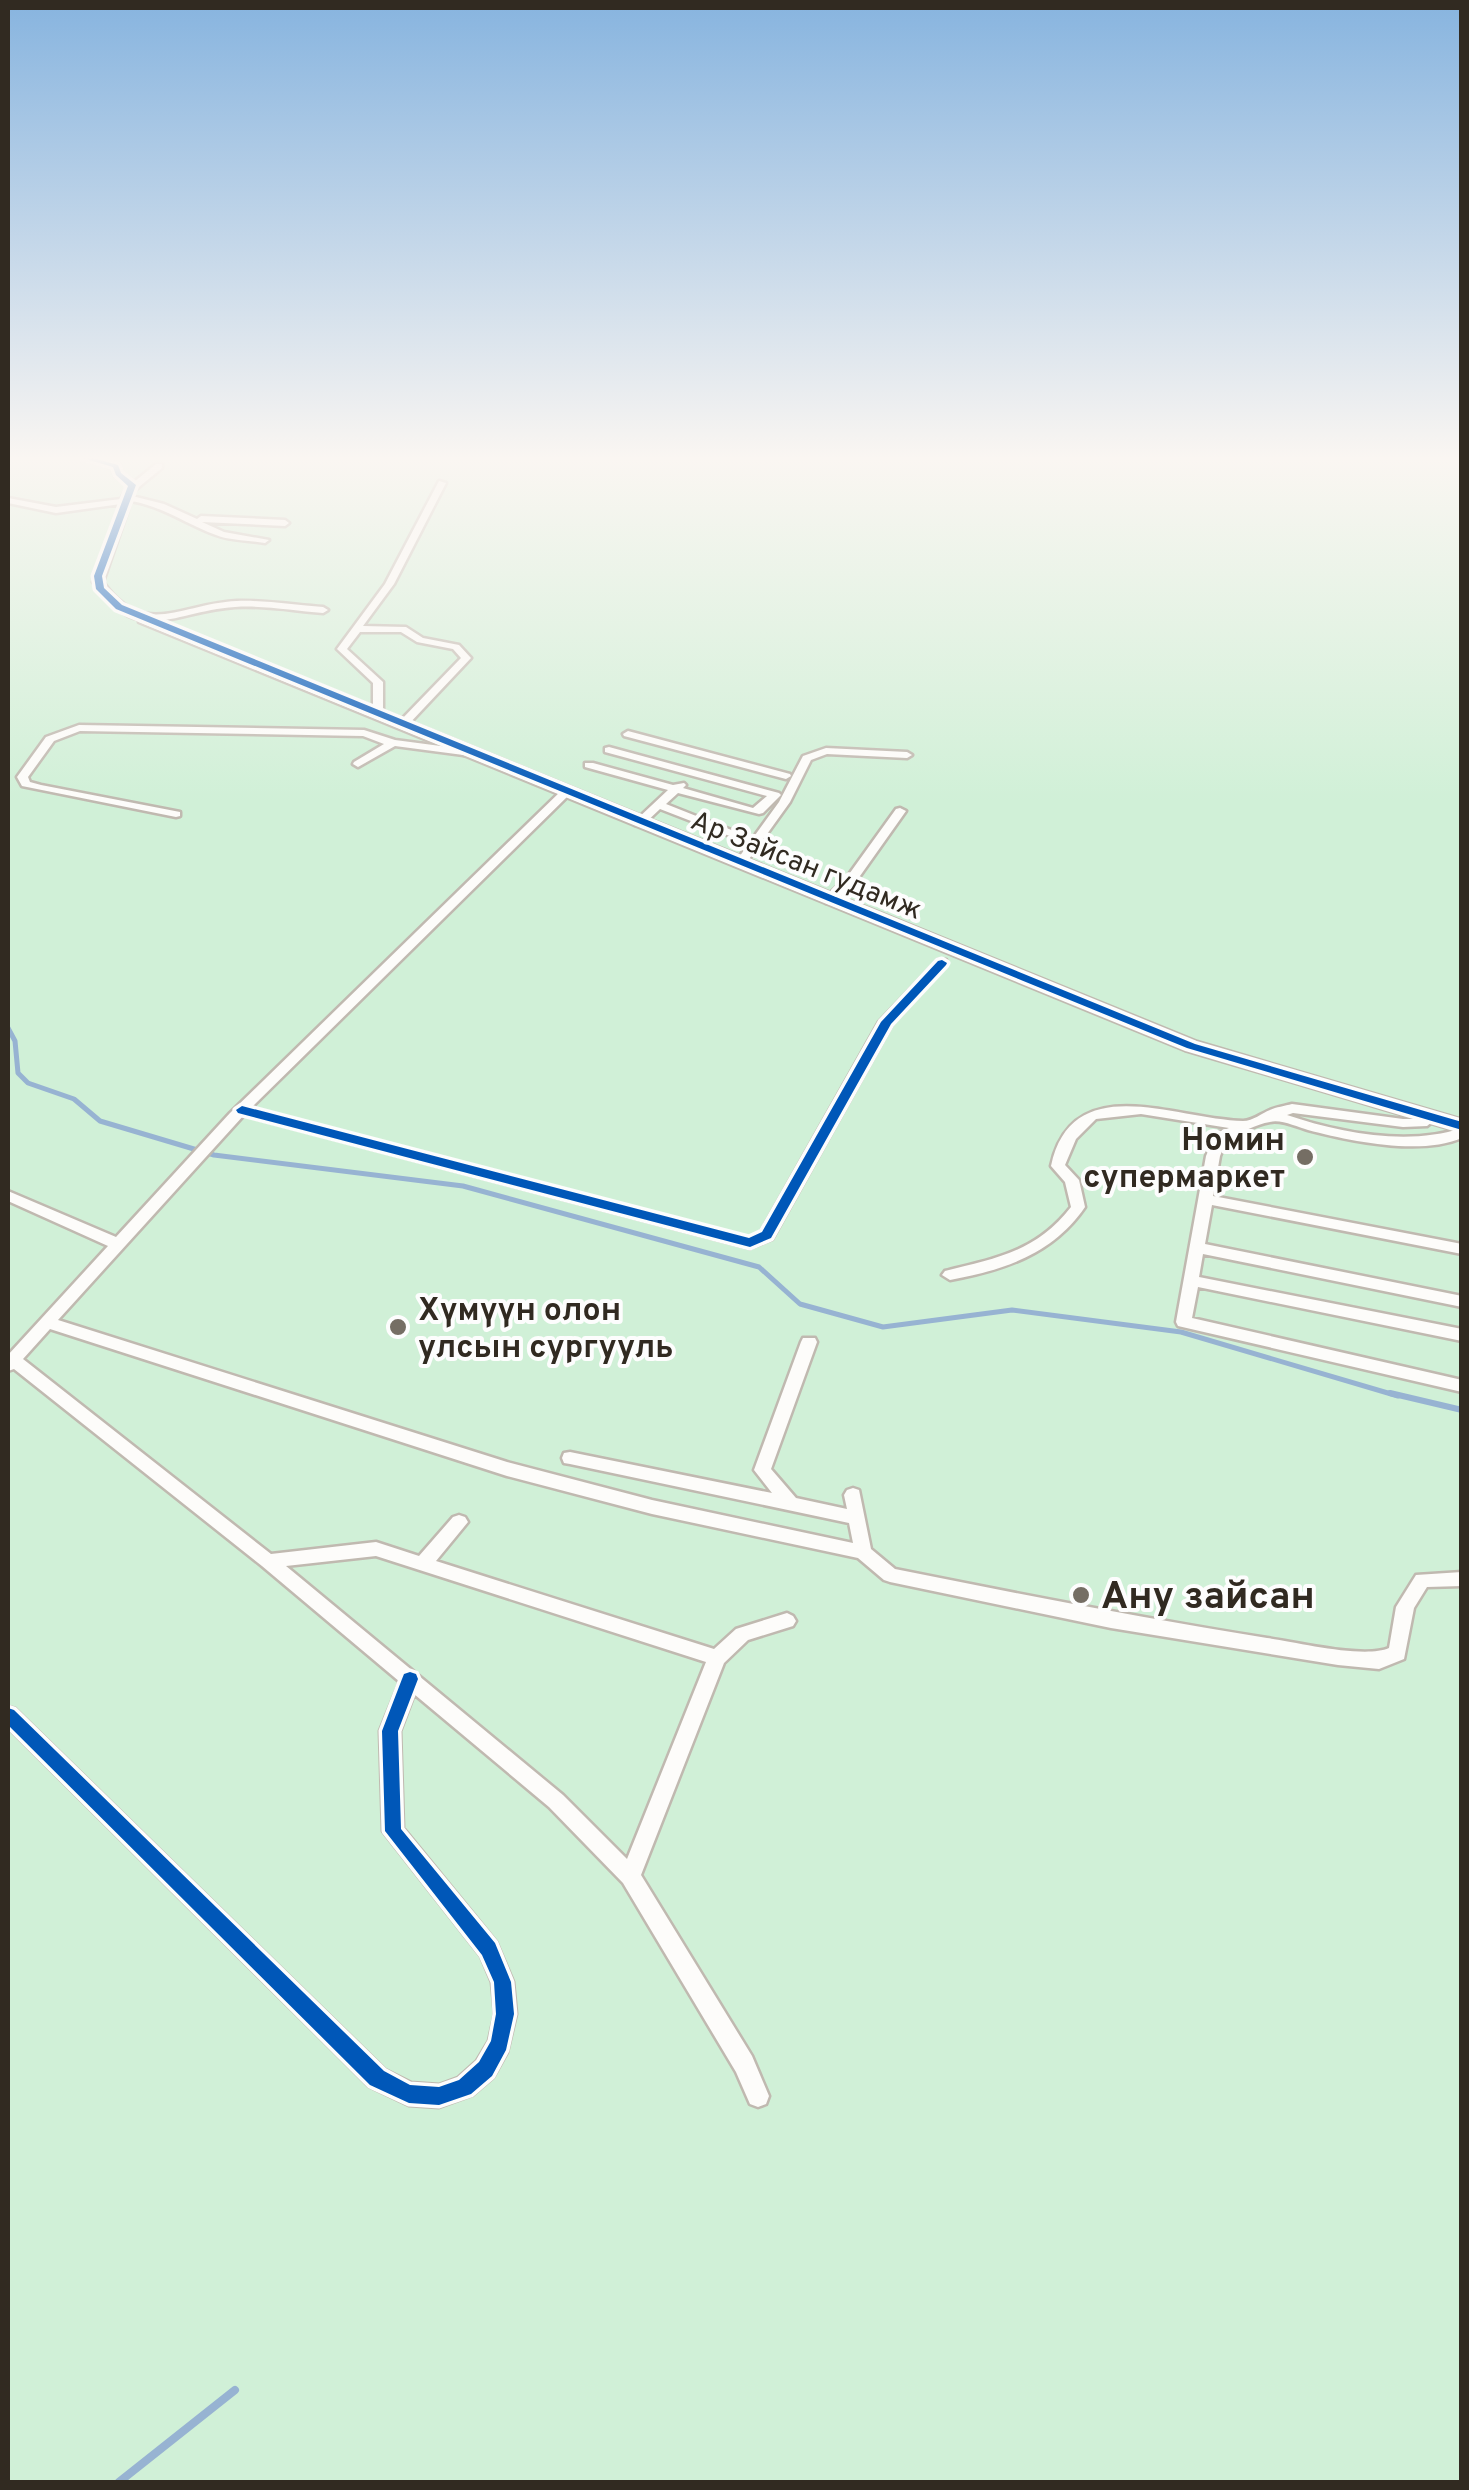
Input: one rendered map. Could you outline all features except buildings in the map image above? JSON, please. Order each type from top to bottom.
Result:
[{"type":"street","points":[[101,572],[98,582],[111,602],[146,620],[223,604],[323,610]]},
{"type":"street","points":[[378,715],[378,682],[342,650],[360,629],[392,572]]},
{"type":"street","name":"Ар Зайсан гудамж","points":[[146,620],[1204,1051],[1462,1129]]},
{"type":"street","points":[[360,629],[403,629],[420,640],[456,648],[466,658],[403,724]]},
{"type":"street","points":[[176,814],[39,788],[26,784],[22,777],[50,739],[102,726],[364,733],[393,743],[471,753]]},
{"type":"street","points":[[628,734],[786,776]]},
{"type":"street","points":[[358,764],[393,743]]},
{"type":"street","points":[[590,765],[756,812],[775,796],[609,750]]},
{"type":"street","points":[[740,864],[784,802],[807,758],[826,750],[907,755]]},
{"type":"street","points":[[639,823],[712,756]]},
{"type":"street","points":[[566,792],[188,1164],[10,1362],[268,1561],[556,1800],[630,1876],[744,2064],[758,2096]]},
{"type":"street","points":[[659,805],[740,837]]},
{"type":"street","points":[[830,900],[851,880],[900,810]]},
{"type":"street","points":[[242,1110],[750,1243],[767,1235],[886,1022],[942,963]]},
{"type":"street","points":[[1431,1117],[1412,1124],[1299,1108],[1242,1125],[1218,1140],[1184,1322],[1462,1386]]},
{"type":"street","points":[[950,1275],[1032,1251],[1064,1228],[1078,1207],[1072,1180],[1058,1166],[1059,1158],[1067,1141],[1092,1115],[1142,1110],[1242,1125]]},
{"type":"street","points":[[1271,1114],[1319,1127],[1409,1140],[1446,1140],[1462,1129]]},
{"type":"street","points":[[8,1196],[116,1243]]},
{"type":"street","points":[[1205,1200],[1462,1249]]},
{"type":"street","points":[[1197,1248],[1462,1302]]},
{"type":"street","points":[[1192,1281],[1462,1334]]},
{"type":"street","points":[[46,1322],[507,1469],[652,1508],[863,1552],[890,1575],[924,1586],[1379,1661],[1397,1652],[1405,1607],[1422,1580],[1462,1579]]},
{"type":"street","points":[[790,1503],[762,1470],[809,1342]]},
{"type":"street","points":[[570,1458],[854,1517]]},
{"type":"street","points":[[853,1495],[863,1552]]},
{"type":"street","points":[[425,1561],[459,1522]]},
{"type":"street","points":[[268,1561],[376,1549],[425,1561],[717,1658]]},
{"type":"street","points":[[630,1876],[717,1658],[742,1634],[787,1621]]},
{"type":"street","points":[[8,1716],[377,2078],[395,2091],[422,2097],[466,2086],[484,2070],[505,2037],[508,2000],[499,1967],[489,1949],[393,1831],[390,1731],[410,1679]]},
{"type":"green space","points":[[8,572],[1461,572],[1461,2482],[8,2482]]},
{"type":"waterway","points":[[8,1028],[15,1041],[18,1073],[28,1083],[74,1099],[100,1121],[214,1155],[463,1186],[759,1267],[800,1304],[883,1327],[1012,1310],[1181,1332],[1398,1396]]},
{"type":"waterway","points":[[1390,1393],[1462,1410]]},
{"type":"waterway","points":[[119,2482],[235,2390]]},
{"type":"cycle path","points":[[99,572],[100,589],[119,607],[1191,1046],[1462,1126]]},
{"type":"cycle path","points":[[242,1110],[750,1243],[767,1235],[886,1022],[942,963]]},
{"type":"cycle path","points":[[8,1715],[377,2078],[409,2094],[439,2096],[465,2087],[485,2069],[499,2044],[505,2014],[502,1982],[489,1949],[393,1831],[390,1731],[410,1679]]},
{"type":"place","name":"Номин супермаркет","points":[[1305,1157]]},
{"type":"place","name":"Хүмүүн олон улсын сургууль","points":[[398,1327]]},
{"type":"place","name":"Ану зайсан","points":[[1081,1595]]}]
